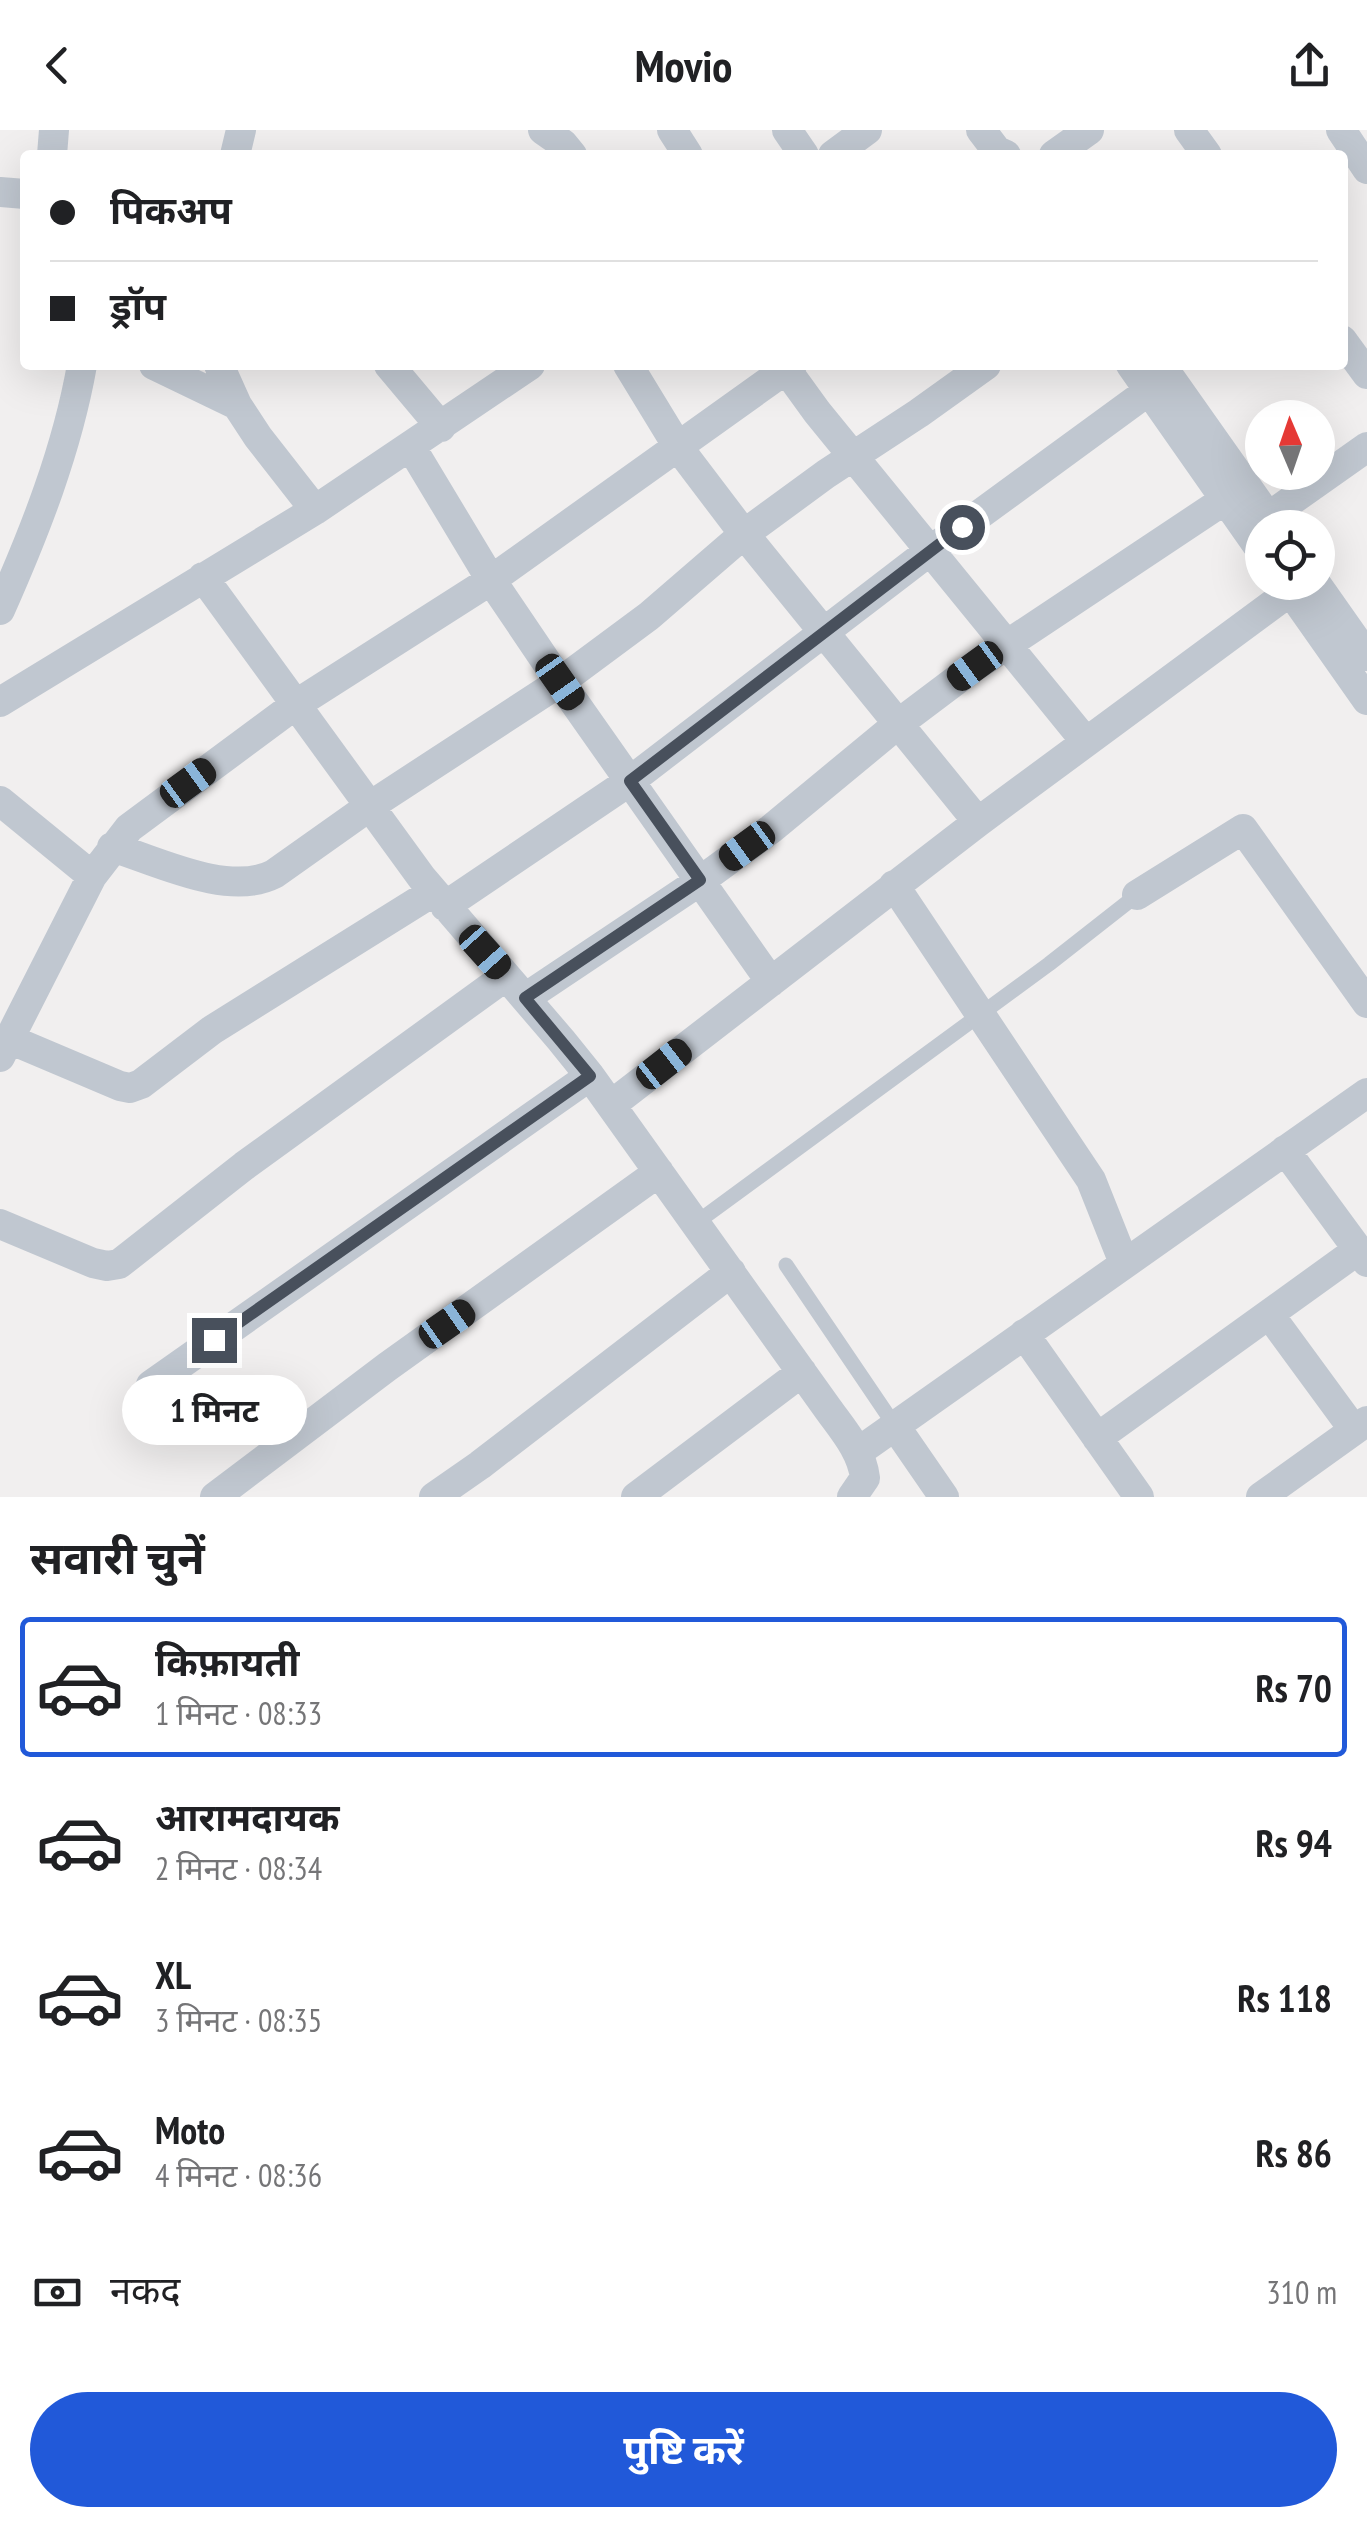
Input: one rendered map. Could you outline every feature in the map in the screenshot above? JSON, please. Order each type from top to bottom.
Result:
[{"type":"street","points":[[543,130],[568,150]]},
{"type":"street","points":[[840,150],[867,130]]},
{"type":"street","points":[[1061,150],[1089,130]]},
{"type":"street","points":[[1340,130],[1367,168]]},
{"type":"street","points":[[1348,348],[1367,374]]},
{"type":"street","points":[[0,610],[9,563],[44,506],[81,370]]},
{"type":"street","points":[[164,370],[236,405]]},
{"type":"street","points":[[221,370],[236,405],[315,510]]},
{"type":"street","points":[[392,370],[441,427]]},
{"type":"street","points":[[0,702],[315,510],[441,427],[514,370]]},
{"type":"street","points":[[631,370],[678,447],[744,534],[978,822]]},
{"type":"street","points":[[783,370],[491,580],[295,705],[129,828],[92,876],[4,1048],[130,1088],[151,1077],[212,1030],[439,899],[630,781],[1159,377]]},
{"type":"street","points":[[789,370],[853,456],[1086,742]]},
{"type":"street","points":[[112,847],[215,881],[246,884],[274,874],[560,682],[649,616],[744,534],[979,370]]},
{"type":"street","points":[[1159,377],[1226,499],[1245,516]]},
{"type":"street","points":[[1159,377],[1249,510]]},
{"type":"street","points":[[411,447],[491,580],[771,982]]},
{"type":"street","points":[[1291,510],[1367,448]]},
{"type":"street","points":[[0,1224],[92,1263],[119,1264],[229,1177],[516,988],[700,880],[1006,644],[1226,499]]},
{"type":"street","points":[[203,577],[439,899],[590,1076],[802,1372],[864,1466],[865,1478],[852,1497]]},
{"type":"street","points":[[611,1105],[894,885],[1278,600]]},
{"type":"street","points":[[1307,600],[1367,700]]},
{"type":"street","points":[[1313,600],[1367,656]]},
{"type":"street","points":[[0,800],[92,876]]},
{"type":"street","points":[[1136,895],[1243,829],[1367,1003]]},
{"type":"street","points":[[894,885],[1091,1180],[1124,1263]]},
{"type":"street","points":[[152,1384],[590,1076]]},
{"type":"street","points":[[858,1452],[1367,1093]]},
{"type":"street","points":[[1098,1438],[1269,1314],[1363,1256],[1284,1150]]},
{"type":"street","points":[[215,1497],[387,1367],[660,1172]]},
{"type":"street","points":[[434,1497],[480,1466],[731,1272]]},
{"type":"street","points":[[1261,1497],[1361,1425],[1269,1314]]},
{"type":"street","points":[[1024,1334],[1139,1497]]},
{"type":"street","points":[[636,1497],[802,1372]]},
{"type":"street","points":[[895,1426],[944,1497]]},
{"type":"lane","points":[[696,1223],[982,1014],[1136,895]]},
{"type":"lane","points":[[786,1266],[895,1426]]},
{"type":"route","points":[[214,1340],[590,1076],[525,998],[700,880],[630,781],[962,527]]}]
